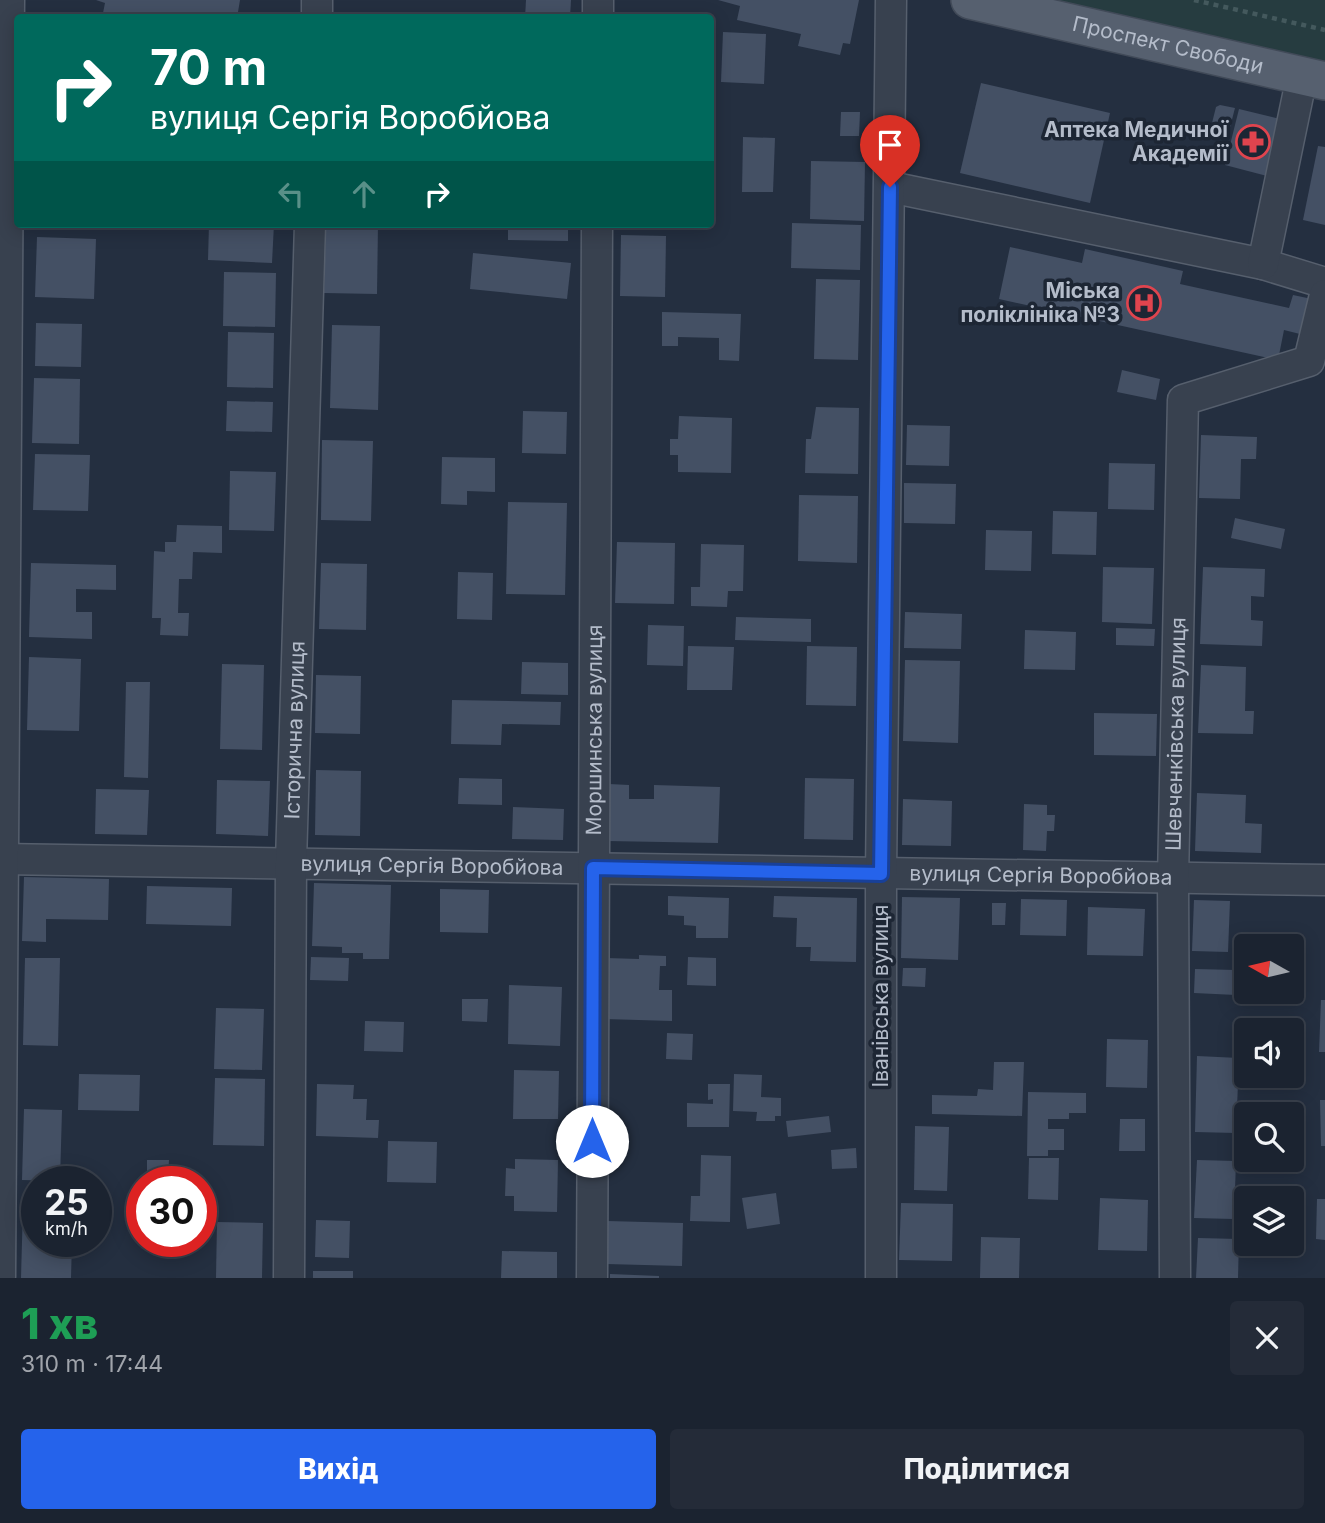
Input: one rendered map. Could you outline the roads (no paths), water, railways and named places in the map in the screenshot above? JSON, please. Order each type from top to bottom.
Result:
[{"type":"main road","name":"Проспект Свободи","points":[[970,0],[1314,78]]},
{"type":"street","points":[[0,1276],[5,268],[9,0]]},
{"type":"street","name":"Іванівська вулиця","points":[[881,1278],[881,874],[891,0]]},
{"type":"street","points":[[1263,264],[1314,78]]},
{"type":"street","points":[[890,187],[1263,264],[1325,283]]},
{"type":"street","name":"Історична вулиця","points":[[289,1278],[291,862],[310,228]]},
{"type":"street","name":"Моршинська вулиця","points":[[592,1278],[597,228]]},
{"type":"street","name":"Шевченківська вулиця","points":[[1175,1278],[1172,879],[1183,400],[1309,361],[1325,295]]},
{"type":"street","name":"вулиця Сергія Воробйова","points":[[3,860],[291,862],[1325,880]]},
{"type":"place","name":"Аптека Медичної Академії","points":[[1253,142]]},
{"type":"place","name":"Міська поліклініка №3","points":[[1144,303]]}]
